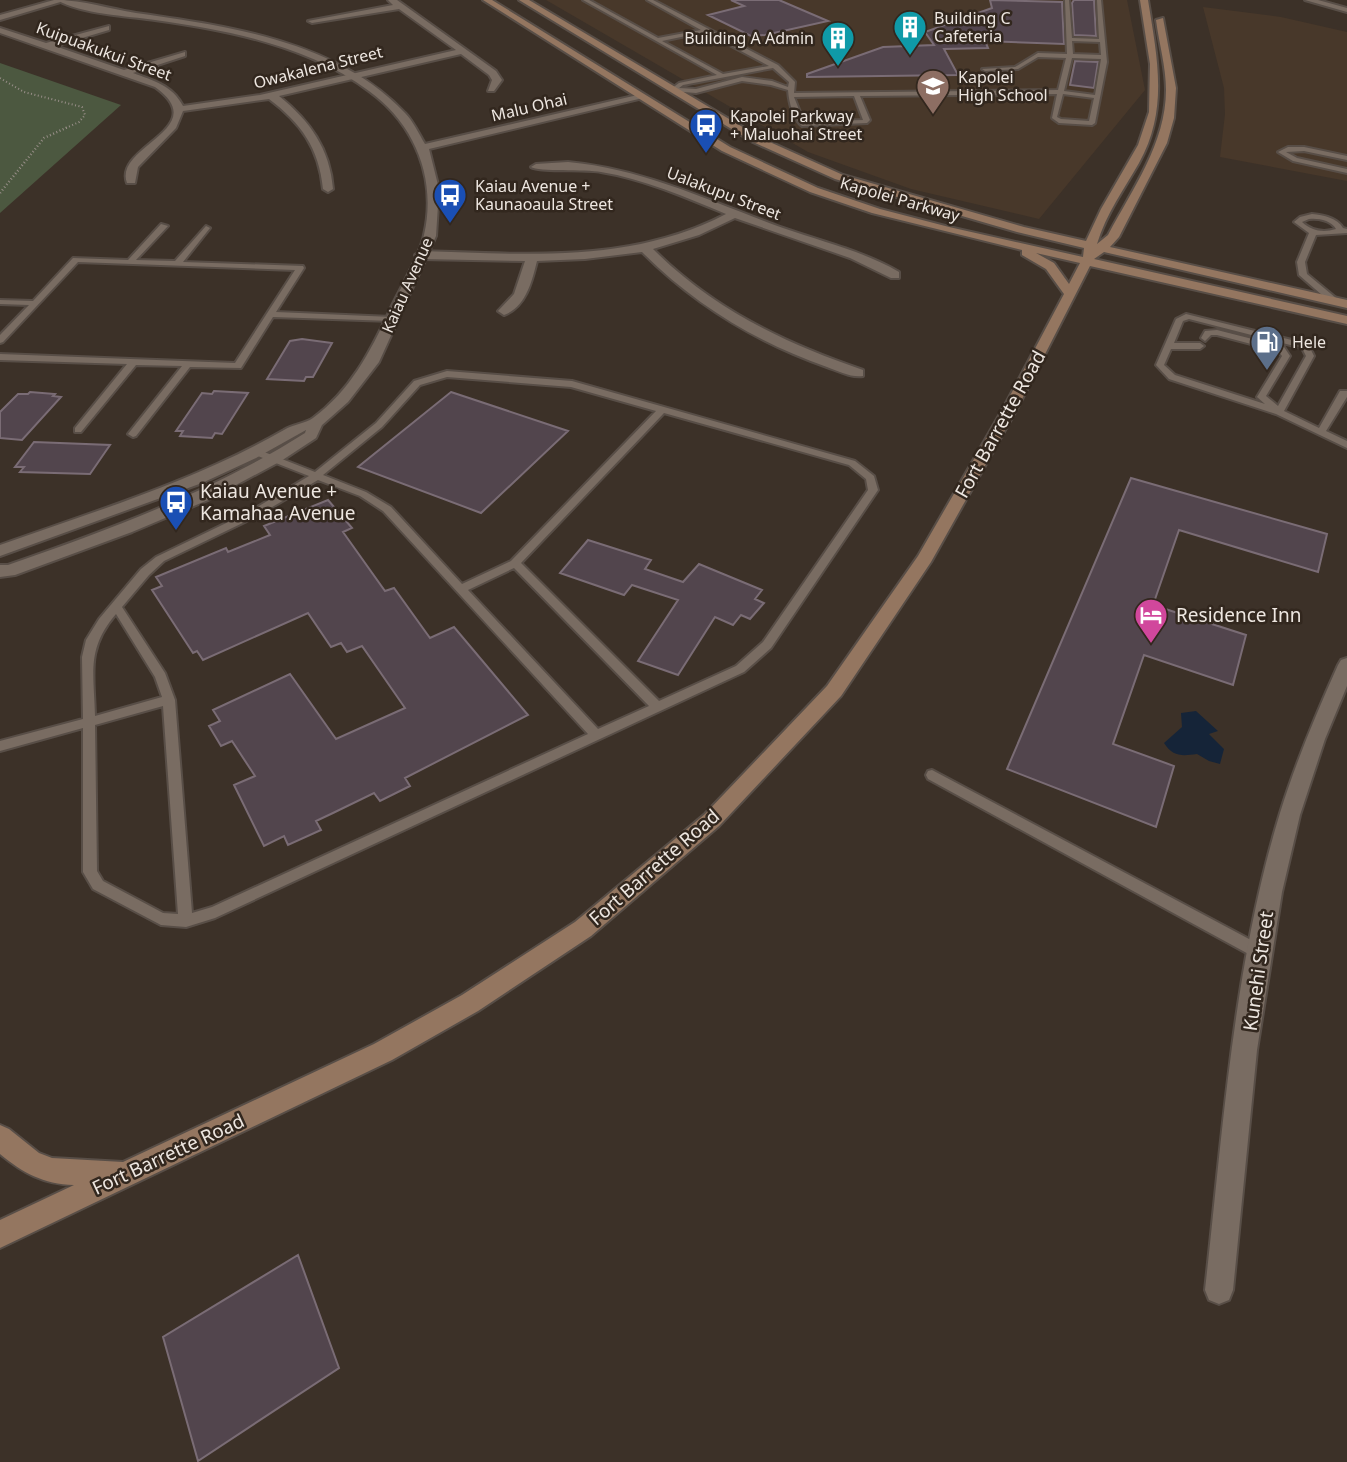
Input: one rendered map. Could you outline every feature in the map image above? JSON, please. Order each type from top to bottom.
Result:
[{"type":"main road","name":"Kapolei Parkway","points":[[487,0],[735,154],[801,185],[899,217],[1347,320]]},
{"type":"main road","name":"Kapolei Parkway","points":[[523,0],[757,140],[816,168],[897,196],[1021,230],[1347,304]]},
{"type":"main road","name":"Fort Barrette Road","points":[[1088,260],[1089,245],[1146,139],[1156,106],[1156,81],[1144,0]]},
{"type":"main road","name":"Fort Barrette Road","points":[[0,1234],[383,1052],[470,1003],[583,929],[712,820],[834,691],[925,558],[1004,419],[1088,260],[1113,237],[1158,152],[1169,118],[1171,88],[1158,13]]},
{"type":"main road","points":[[642,97],[673,90]]},
{"type":"main road","points":[[1021,230],[1079,229],[1111,203]]},
{"type":"main road","points":[[996,240],[1050,266],[1070,294]]},
{"type":"main road","points":[[0,1138],[31,1163],[52,1171],[125,1175]]},
{"type":"street","name":"Kaiau Avenue","points":[[62,0],[114,13],[190,23]]},
{"type":"street","points":[[0,18],[62,0]]},
{"type":"street","name":"Kaiau Avenue","points":[[0,551],[167,492],[256,452],[297,429],[316,423],[343,399],[364,374],[430,236],[435,202],[432,171],[424,147],[395,107],[352,76],[319,59],[279,44],[92,0]]},
{"type":"street","points":[[1309,0],[1347,10]]},
{"type":"street","points":[[312,22],[396,3],[493,73],[497,80],[491,89]]},
{"type":"street","points":[[46,46],[106,28]]},
{"type":"street","name":"Kuipuakukui Street","points":[[0,30],[166,88],[176,97],[180,109],[170,129],[133,166],[131,181]]},
{"type":"street","name":"Owakalena Street","points":[[180,109],[272,96],[463,51]]},
{"type":"street","points":[[125,73],[182,54]]},
{"type":"street","points":[[272,96],[296,115],[315,137],[326,162],[328,189]]},
{"type":"street","name":"Malu Ohai","points":[[424,147],[642,97]]},
{"type":"street","name":"Ualakupu Street","points":[[536,167],[572,165],[622,173],[870,262],[895,275]]},
{"type":"street","points":[[421,255],[586,256],[645,248],[698,232],[734,214]]},
{"type":"street","points":[[645,248],[688,290],[728,317],[791,349],[858,373]]},
{"type":"street","points":[[504,311],[517,301],[523,291],[531,257]]},
{"type":"street","name":"Kaiau Avenue","points":[[0,571],[9,572],[154,519],[223,488],[312,435],[316,423]]},
{"type":"street","name":"Kunehi Street","points":[[1219,1290],[1259,953],[1270,889],[1286,820],[1308,751],[1347,665]]},
{"type":"lane","points":[[587,1],[601,0]]},
{"type":"lane","points":[[649,0],[776,66],[790,79],[790,92],[802,124],[865,122],[867,120],[856,93]]},
{"type":"lane","points":[[1067,0],[1070,54],[1054,117],[1059,121],[1092,122],[1103,57],[1099,0]]},
{"type":"lane","points":[[587,1],[721,75]]},
{"type":"lane","points":[[657,40],[706,30]]},
{"type":"lane","points":[[1069,39],[1102,41]]},
{"type":"lane","points":[[985,69],[1023,66],[1030,57],[1038,55],[1103,57]]},
{"type":"lane","points":[[673,90],[681,84],[776,66]]},
{"type":"lane","points":[[673,90],[696,91],[742,79],[752,72]]},
{"type":"lane","points":[[742,79],[772,83],[790,92],[1060,92],[1098,97]]},
{"type":"lane","points":[[1347,158],[1288,148],[1281,152],[1295,160],[1347,171]]},
{"type":"lane","points":[[1313,216],[1326,219],[1343,230],[1327,234],[1313,232],[1302,227],[1300,219],[1313,216]]},
{"type":"lane","points":[[131,262],[164,226]]},
{"type":"lane","points":[[177,264],[206,228]]},
{"type":"lane","points":[[1313,232],[1301,262],[1303,275],[1334,300]]},
{"type":"lane","points":[[0,341],[76,260],[300,268],[239,366],[0,357]]},
{"type":"lane","points":[[0,302],[34,303]]},
{"type":"lane","points":[[271,314],[391,319]]},
{"type":"lane","points":[[1279,412],[1310,355],[1305,346],[1189,316],[1180,319],[1160,365],[1172,377],[1279,412],[1347,445]]},
{"type":"lane","points":[[1168,346],[1203,342],[1208,333],[1217,332],[1281,349],[1286,356],[1261,397],[1279,412]]},
{"type":"lane","points":[[78,430],[134,362]]},
{"type":"lane","points":[[133,434],[188,364]]},
{"type":"lane","points":[[439,375],[572,384],[662,410],[852,463],[867,472],[873,484],[870,496],[767,645],[755,658],[740,669],[215,912],[186,921],[161,919],[98,885],[92,878],[89,648],[97,631],[116,606],[160,559],[253,514],[316,476],[379,425],[417,383],[439,375]]},
{"type":"lane","points":[[1321,433],[1346,391]]},
{"type":"lane","points":[[462,588],[515,563],[662,410]]},
{"type":"lane","points":[[256,452],[377,502],[462,588],[595,734]]},
{"type":"lane","points":[[515,563],[656,706]]},
{"type":"lane","points":[[116,606],[161,676],[169,700],[186,921]]},
{"type":"lane","points":[[0,746],[169,700]]},
{"type":"lane","points":[[932,775],[1259,953]]},
{"type":"path","points":[[0,78],[24,92],[82,107],[85,115],[79,122],[44,138],[0,193]]},
{"type":"shaded area","name":"Kapolei High School","points":[[546,0],[1127,0],[1145,90],[1039,219],[911,189],[808,152]]},
{"type":"shaded area","points":[[1203,7],[1281,17],[1347,32],[1347,181],[1220,157],[1225,114],[1224,88]]},
{"type":"green space","points":[[0,63],[121,105],[0,213]]},
{"type":"water","points":[[1196,711],[1218,731],[1209,734],[1224,749],[1220,764],[1197,754],[1174,753],[1164,743],[1182,727],[1181,713]]},
{"type":"building","points":[[731,0],[779,0],[828,21],[751,36],[708,15],[744,6]]},
{"type":"building","points":[[990,0],[1062,2],[1064,44],[985,41],[988,48],[944,49],[958,75],[807,77],[807,74],[883,47],[934,45],[925,32],[992,8]]},
{"type":"building","points":[[1074,0],[1094,0],[1096,36],[1074,35]]},
{"type":"building","points":[[1075,61],[1098,62],[1094,88],[1070,85]]},
{"type":"building","points":[[302,339],[332,343],[313,377],[306,377],[304,381],[267,379],[290,341]]},
{"type":"building","points":[[214,391],[248,393],[222,434],[215,433],[212,438],[180,436],[183,431],[176,431],[202,393],[212,394]]},
{"type":"building","points":[[30,392],[61,397],[22,440],[0,438],[0,412],[18,394]]},
{"type":"building","points":[[451,392],[568,431],[481,513],[358,467]]},
{"type":"building","points":[[34,442],[110,445],[90,474],[20,472],[24,467],[15,467]]},
{"type":"building","name":"Residence Inn","points":[[1131,478],[1327,534],[1318,572],[1179,530],[1153,605],[1246,635],[1233,685],[1144,655],[1113,744],[1174,766],[1156,827],[1007,769]]},
{"type":"building","points":[[328,500],[352,528],[343,532],[385,591],[394,588],[430,638],[454,627],[528,715],[405,778],[410,786],[380,801],[374,793],[316,821],[321,830],[288,845],[284,836],[264,846],[234,785],[255,776],[232,741],[221,746],[209,726],[220,721],[213,710],[290,674],[336,739],[405,708],[362,646],[347,652],[341,643],[331,647],[308,613],[203,660],[197,651],[193,653],[152,590],[162,586],[156,577],[226,548],[228,552],[270,535],[264,526]]},
{"type":"building","points":[[588,540],[651,560],[645,569],[683,582],[699,564],[762,590],[755,599],[764,603],[750,619],[741,615],[733,625],[715,617],[678,675],[638,661],[678,600],[632,585],[624,595],[560,573]]},
{"type":"building","points":[[298,1255],[339,1368],[198,1461],[163,1337]]},
{"type":"place","name":"Building C Cafeteria","points":[[910,57]]},
{"type":"place","name":"Building A Admin","points":[[838,68]]},
{"type":"place","name":"Kapolei High School","points":[[933,116]]},
{"type":"place","name":"Kapolei Parkway + Maluohai Street","points":[[706,155]]},
{"type":"place","name":"Kaiau Avenue + Kaunaoaula Street","points":[[450,225]]},
{"type":"place","name":"Hele","points":[[1267,372]]},
{"type":"place","name":"Kaiau Avenue + Kamahaa Avenue","points":[[176,532]]},
{"type":"place","name":"Residence Inn","points":[[1151,645]]}]
